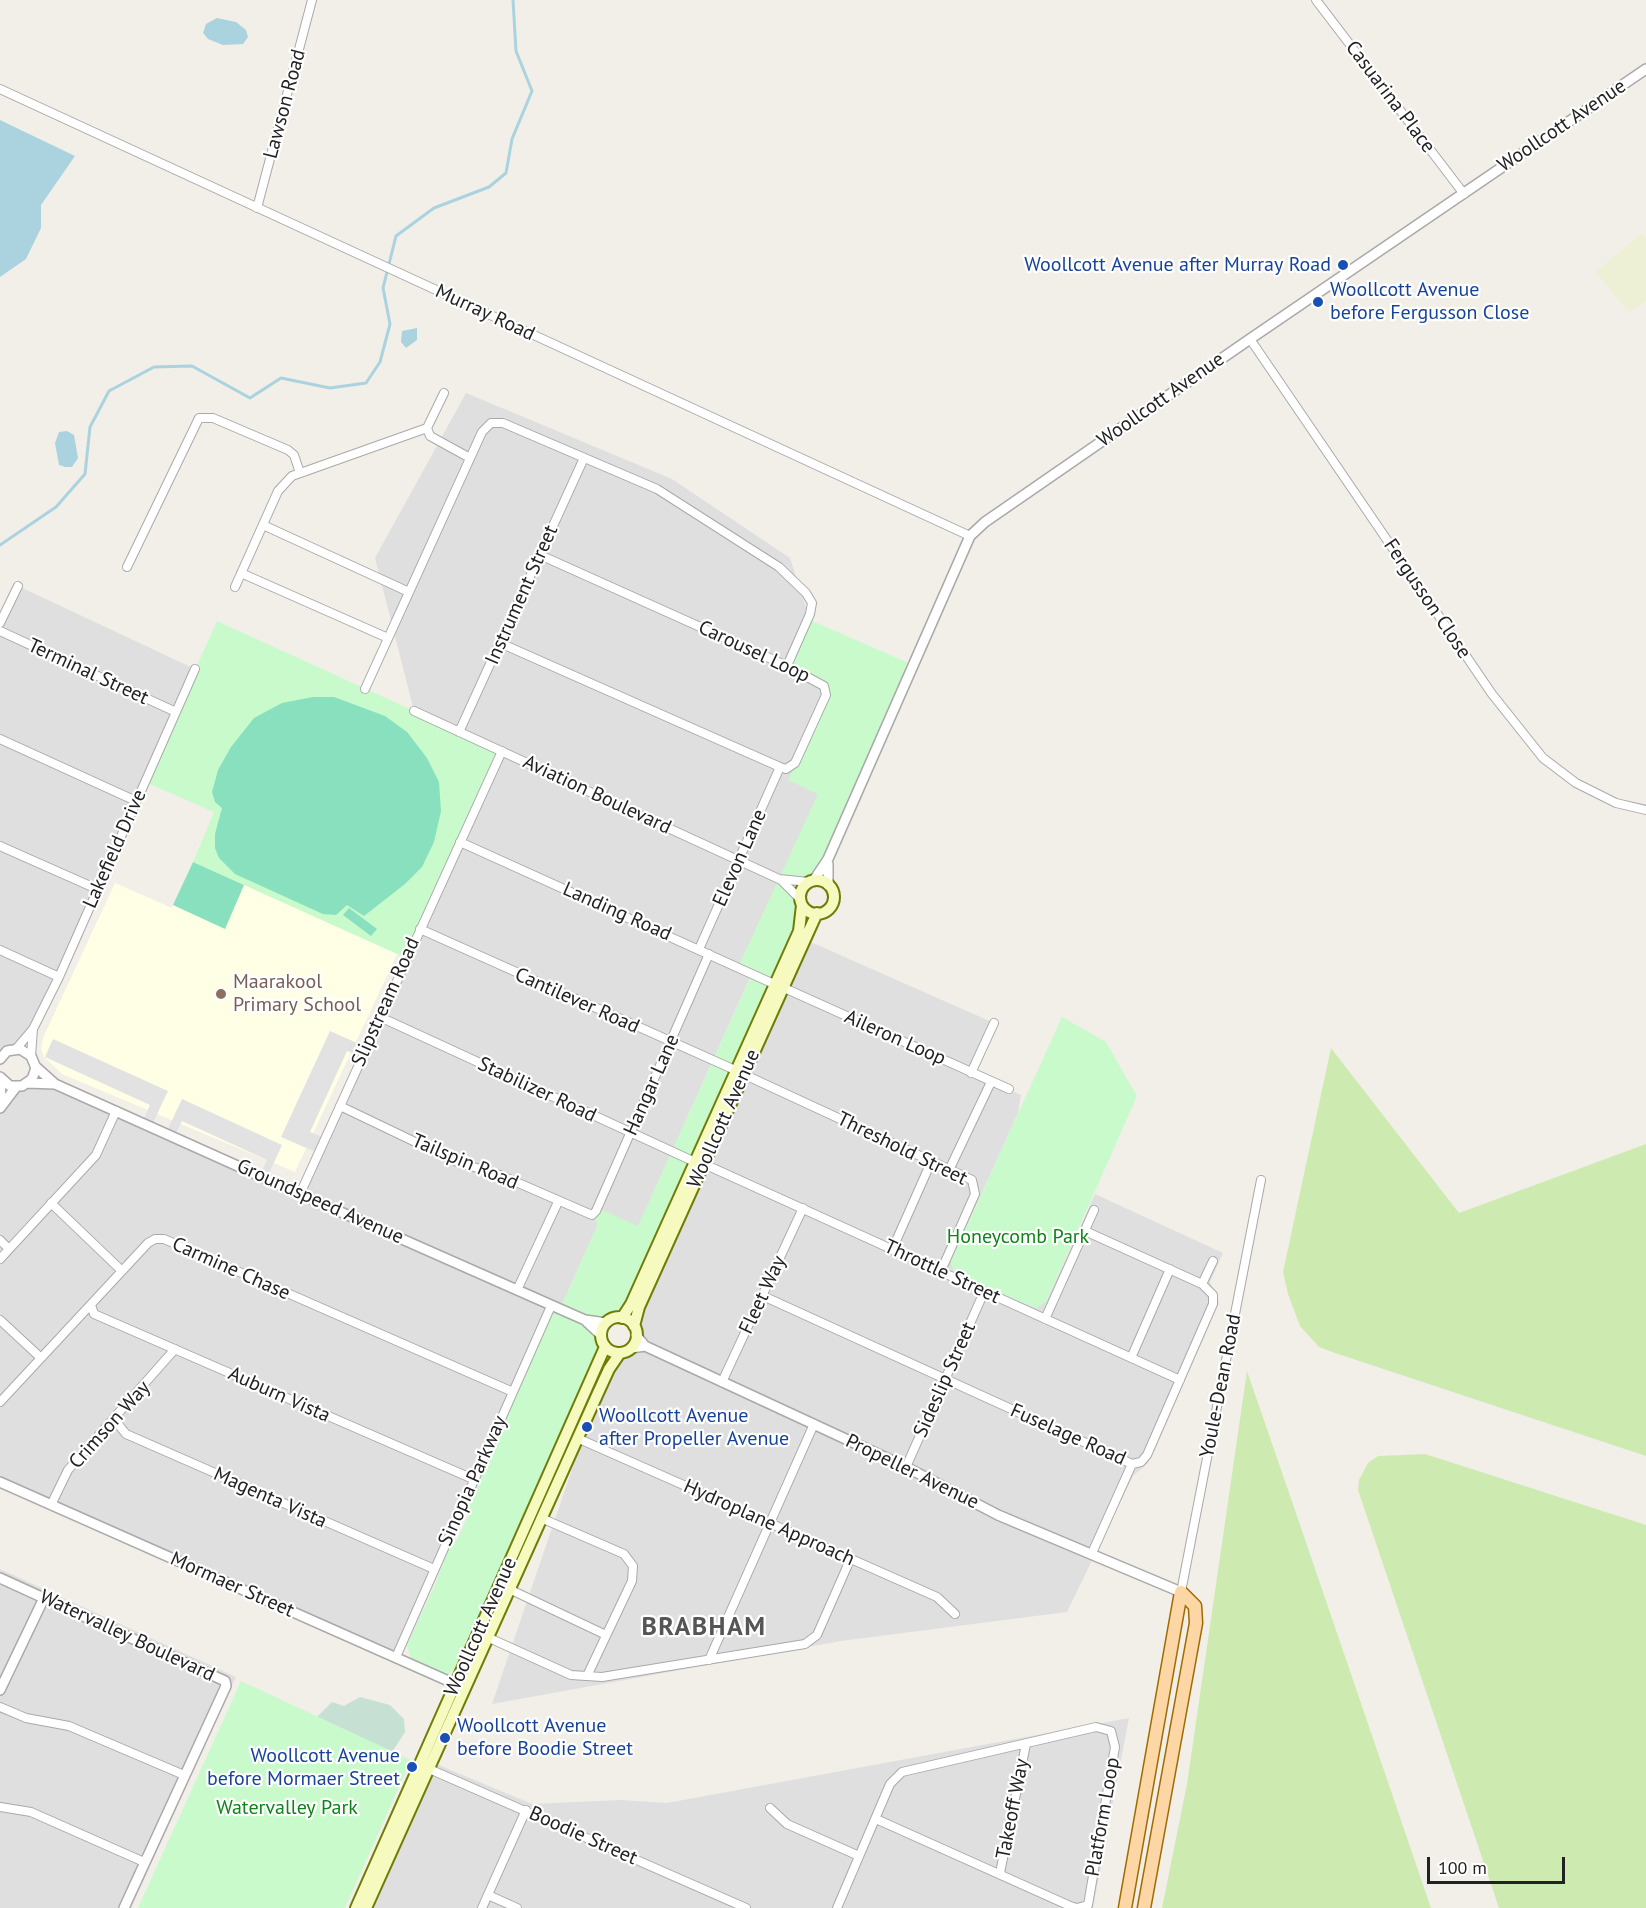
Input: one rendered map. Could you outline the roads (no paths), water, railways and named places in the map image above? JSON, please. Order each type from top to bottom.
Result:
[{"type":"main road","points":[[811,881],[828,885]]},
{"type":"main road","name":"Woollcott Avenue","points":[[460,1685],[487,1637],[609,1369],[626,1351],[635,1330],[639,1307],[778,986],[799,931],[802,889],[811,881]]},
{"type":"main road","name":"Woollcott Avenue","points":[[778,986],[817,913],[827,910],[833,901],[828,885]]},
{"type":"main road","points":[[801,902],[809,911],[817,913]]},
{"type":"main road","name":"Woollcott Avenue","points":[[622,1318],[700,1163]]},
{"type":"main road","points":[[626,1351],[605,1347],[601,1335],[606,1323],[622,1318],[635,1330]]},
{"type":"main road","name":"Woollcott Avenue","points":[[366,1908],[424,1767],[605,1347]]},
{"type":"main road","points":[[1144,1908],[1196,1623],[1194,1606],[1181,1592]]},
{"type":"main road","name":"Youle-Dean Road","points":[[1125,1908],[1181,1592]]},
{"type":"main road","name":"Woollcott Avenue","points":[[356,1908],[424,1767]]},
{"type":"street","name":"Lawson Road","points":[[257,208],[312,0]]},
{"type":"street","name":"Casuarina Place","points":[[1316,0],[1464,194]]},
{"type":"street","name":"Woollcott Avenue","points":[[811,881],[828,859],[969,536],[985,522],[1250,339],[1646,69]]},
{"type":"street","name":"Murray Road","points":[[0,89],[969,536]]},
{"type":"street","name":"Fergusson Close","points":[[1250,339],[1492,694],[1543,759],[1576,783],[1616,803],[1646,810]]},
{"type":"street","points":[[235,587],[278,491],[292,476],[427,428],[444,393]]},
{"type":"street","points":[[127,567],[192,427],[199,418],[213,418],[288,450],[294,455],[300,473]]},
{"type":"street","points":[[365,689],[482,432],[491,423],[503,423],[664,493],[779,567],[807,593],[812,603],[810,614],[787,666]]},
{"type":"street","points":[[427,428],[430,436],[436,441],[470,458]]},
{"type":"street","name":"Instrument Street","points":[[459,732],[584,458]]},
{"type":"street","points":[[263,525],[409,592]]},
{"type":"street","name":"Carousel Loop","points":[[540,555],[787,666],[824,686],[826,695],[795,763],[786,769],[780,767]]},
{"type":"street","points":[[241,573],[388,638]]},
{"type":"street","points":[[0,623],[18,586]]},
{"type":"street","name":"Terminal Street","points":[[0,631],[176,712]]},
{"type":"street","points":[[500,643],[780,767]]},
{"type":"street","name":"Lakefield Drive","points":[[31,1056],[33,1029],[59,977],[195,669]]},
{"type":"street","name":"Aviation Boulevard","points":[[414,711],[780,879],[811,881]]},
{"type":"street","points":[[0,739],[136,801]]},
{"type":"street","name":"Slipstream Road","points":[[300,1194],[501,751]]},
{"type":"street","name":"Elevon Lane","points":[[699,949],[780,767]]},
{"type":"street","name":"Landing Road","points":[[460,842],[778,986]]},
{"type":"street","points":[[0,846],[97,889]]},
{"type":"street","name":"Woollcott Avenue","points":[[828,859],[828,885]]},
{"type":"street","name":"Aviation Boulevard","points":[[780,879],[801,902]]},
{"type":"street","name":"Cantilever Road","points":[[420,929],[739,1072]]},
{"type":"street","points":[[0,950],[59,977]]},
{"type":"street","name":"Hangar Lane","points":[[592,1215],[597,1211],[710,954]]},
{"type":"street","name":"Aileron Loop","points":[[778,986],[1009,1089]]},
{"type":"street","name":"Stabilizer Road","points":[[380,1017],[700,1163]]},
{"type":"street","points":[[971,1073],[994,1023]]},
{"type":"street","name":"Lakefield Drive","points":[[6,1052],[33,1029]]},
{"type":"street","points":[[0,1108],[16,1087],[27,1083],[35,1074],[31,1056],[6,1052]]},
{"type":"street","name":"Groundspeed Avenue","points":[[35,1066],[55,1084],[551,1306],[585,1320],[606,1323]]},
{"type":"street","name":"Threshold Street","points":[[739,1072],[972,1180],[975,1194],[941,1271]]},
{"type":"street","points":[[0,1108],[0,1078],[16,1087]]},
{"type":"street","points":[[950,1168],[991,1082]]},
{"type":"street","name":"Groundspeed Avenue","points":[[27,1083],[55,1084]]},
{"type":"street","name":"Tailspin Road","points":[[340,1106],[458,1162],[500,1175],[592,1215]]},
{"type":"street","points":[[0,1258],[96,1155],[116,1111]]},
{"type":"street","points":[[892,1250],[932,1160]]},
{"type":"street","name":"Throttle Street","points":[[700,1163],[1180,1380]]},
{"type":"street","name":"Youle-Dean Road","points":[[1181,1592],[1261,1180]]},
{"type":"street","points":[[517,1290],[558,1202]]},
{"type":"street","points":[[51,1203],[122,1271]]},
{"type":"street","name":"Fleet Way","points":[[722,1382],[803,1208]]},
{"type":"street","points":[[1045,1319],[1094,1210]]},
{"type":"street","points":[[1085,1231],[1202,1284],[1213,1261]]},
{"type":"street","name":"Carmine Chase","points":[[0,1402],[148,1243],[155,1239],[164,1239],[513,1392]]},
{"type":"street","points":[[0,1240],[9,1249]]},
{"type":"street","points":[[1131,1358],[1170,1269]]},
{"type":"street","name":"Fuselage Road","points":[[763,1296],[1132,1464],[1141,1462],[1147,1455],[1214,1304],[1213,1295],[1202,1284]]},
{"type":"street","name":"Sideslip Street","points":[[906,1467],[984,1293]]},
{"type":"street","name":"Auburn Vista","points":[[91,1305],[94,1314],[473,1479]]},
{"type":"street","name":"Sinopia Parkway","points":[[396,1657],[551,1306]]},
{"type":"street","points":[[0,1320],[41,1358]]},
{"type":"street","name":"Groundspeed Avenue","points":[[585,1320],[601,1335]]},
{"type":"street","name":"Propeller Avenue","points":[[635,1330],[645,1346],[906,1467],[998,1515],[1181,1592]]},
{"type":"street","points":[[626,1351],[645,1346]]},
{"type":"street","name":"Crimson Way","points":[[51,1505],[68,1470],[175,1349]]},
{"type":"street","name":"Magenta Vista","points":[[117,1416],[118,1424],[126,1434],[434,1569]]},
{"type":"street","points":[[709,1660],[814,1424]]},
{"type":"street","name":"Hydroplane Approach","points":[[578,1438],[937,1597],[955,1614]]},
{"type":"street","points":[[1092,1553],[1132,1464]]},
{"type":"street","name":"Mormaer Street","points":[[0,1482],[460,1685]]},
{"type":"street","points":[[541,1518],[624,1554],[633,1566],[632,1581],[587,1676]]},
{"type":"street","points":[[487,1637],[571,1675],[602,1677],[805,1644],[817,1635],[850,1560]]},
{"type":"street","name":"Watervalley Boulevard","points":[[0,1578],[225,1681],[226,1686],[124,1908]]},
{"type":"street","points":[[508,1589],[606,1635]]},
{"type":"street","points":[[0,1690],[3,1677],[44,1598]]},
{"type":"street","points":[[0,1707],[26,1718],[69,1726],[184,1775]]},
{"type":"street","name":"Platform Loop","points":[[837,1908],[890,1784],[902,1772],[1096,1727],[1111,1731],[1115,1746],[1088,1905],[1077,1908],[1070,1906],[876,1819]]},
{"type":"street","name":"Takeoff Way","points":[[1000,1873],[1026,1744]]},
{"type":"street","name":"Boodie Street","points":[[424,1767],[746,1908]]},
{"type":"street","points":[[0,1807],[31,1812],[144,1862]]},
{"type":"street","points":[[770,1808],[787,1824],[859,1856]]},
{"type":"street","points":[[482,1908],[526,1810]]},
{"type":"street","points":[[488,1895],[517,1908]]},
{"type":"water","points":[[217,18],[236,22],[246,30],[248,37],[243,44],[223,45],[208,39],[203,33],[206,24]]},
{"type":"water","points":[[0,120],[75,156],[41,205],[41,228],[26,259],[0,277]]},
{"type":"water","points":[[417,328],[417,340],[406,348],[401,342],[402,331]]},
{"type":"water","points":[[67,431],[74,435],[78,458],[72,467],[59,465],[55,443],[59,432]]},
{"type":"waterway","points":[[0,545],[56,507],[85,474],[90,427],[109,391],[154,367],[192,366],[250,398],[281,378],[330,388],[366,383],[380,362],[390,324],[383,288],[396,236],[434,208],[489,187],[506,173],[512,139],[532,91],[516,51],[513,0]]},
{"type":"place","name":"Woollcott Avenue after Murray Road","points":[[1343,265]]},
{"type":"place","name":"Woollcott Avenue before Fergusson Close","points":[[1318,302]]},
{"type":"place","name":"Maarakool Primary School","points":[[221,994]]},
{"type":"place","name":"Woollcott Avenue after Propeller Avenue","points":[[587,1427]]},
{"type":"place","name":"Woollcott Avenue before Boodie Street","points":[[445,1738]]},
{"type":"place","name":"Woollcott Avenue before Mormaer Street","points":[[412,1767]]},
{"type":"district","name":"BRABHAM","points":[[704,1628]]},
{"type":"park label","name":"Honeycomb Park","points":[[1018,1237]]},
{"type":"park label","name":"Watervalley Park","points":[[287,1808]]}]
